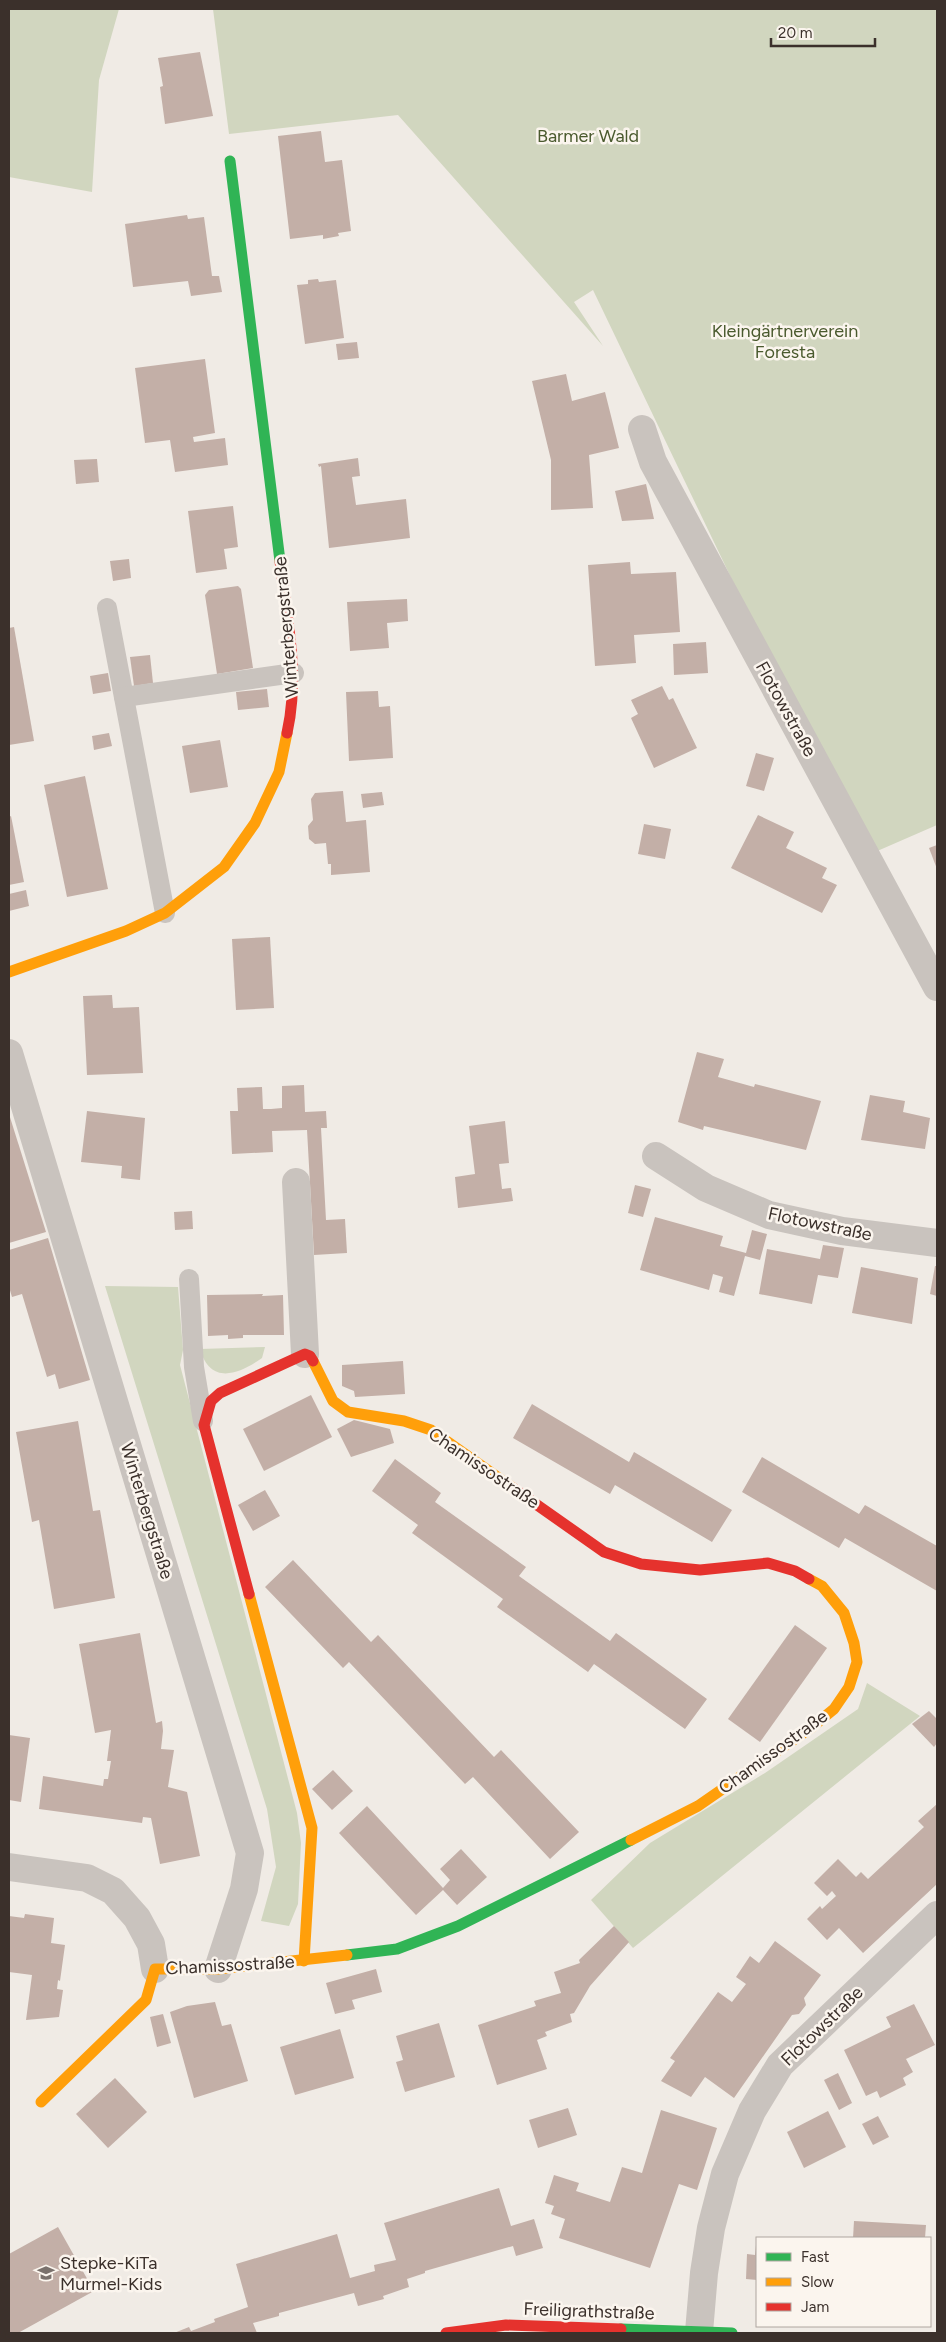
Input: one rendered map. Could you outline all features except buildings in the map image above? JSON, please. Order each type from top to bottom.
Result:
[{"type":"street","name":"Winterbergstraße","points":[[9,972],[126,931],[165,913],[224,867],[255,823],[278,772],[294,708],[294,673],[230,161]]},
{"type":"street","name":"Flotowstraße","points":[[642,429],[653,462],[937,987]]},
{"type":"street","name":"Winterbergstraße","points":[[9,1053],[250,1853],[244,1889],[218,1969]]},
{"type":"street","name":"Flotowstraße","points":[[656,1156],[706,1188],[770,1215],[842,1231],[937,1243]]},
{"type":"street","points":[[204,1424],[211,1401],[220,1394],[305,1354],[296,1182]]},
{"type":"street","name":"Chamissostraße","points":[[41,2102],[146,2000],[155,1969],[218,1969],[397,1950],[458,1926],[698,1806],[812,1727],[834,1708],[850,1687],[857,1662],[854,1643],[844,1612],[822,1586],[795,1571],[768,1563],[700,1570],[641,1564],[604,1552],[431,1430],[404,1421],[348,1412],[333,1401],[310,1356],[305,1354]]},
{"type":"street","name":"Chamissostraße","points":[[204,1424],[312,1828],[304,1961]]},
{"type":"street","points":[[9,1867],[88,1878],[113,1891],[137,1918],[151,1944],[155,1969]]},
{"type":"street","name":"Flotowstraße","points":[[699,2332],[710,2228],[725,2174],[752,2111],[780,2065],[937,1914]]},
{"type":"street","name":"Freiligrathstraße","points":[[446,2333],[506,2325],[732,2333]]},
{"type":"lane","points":[[107,608],[165,913]]},
{"type":"lane","points":[[124,697],[294,673]]},
{"type":"lane","name":"Chamissostraße","points":[[189,1279],[194,1367],[204,1424]]},
{"type":"green space","points":[[9,9],[119,9],[99,80],[92,192],[9,177]]},
{"type":"green space","points":[[213,9],[937,9],[937,825],[875,852],[736,588],[593,290],[574,302],[603,346],[398,115],[229,134]]},
{"type":"green space","points":[[105,1286],[178,1287],[183,1350],[180,1365],[297,1813],[301,1843],[298,1904],[289,1926],[261,1921],[276,1867],[267,1809]]},
{"type":"green space","points":[[265,1347],[262,1358],[253,1364],[244,1369],[226,1373],[218,1372],[211,1368],[200,1349]]},
{"type":"green space","points":[[867,1683],[920,1716],[633,1948],[591,1900],[650,1843],[765,1773],[858,1709]]},
{"type":"traffic: fast","points":[[230,161],[280,561]]},
{"type":"traffic: fast","points":[[347,1955],[397,1949],[458,1926],[631,1840]]},
{"type":"traffic: fast","points":[[621,2329],[732,2333]]},
{"type":"traffic: slow","points":[[9,972],[126,931],[165,913],[224,867],[255,823],[279,772],[287,733]]},
{"type":"traffic: slow","points":[[313,1361],[333,1401],[348,1412],[404,1421],[431,1430],[513,1488]]},
{"type":"traffic: slow","points":[[631,1840],[698,1806],[812,1727],[834,1709],[849,1687],[857,1662],[854,1643],[844,1613],[822,1586],[809,1579]]},
{"type":"traffic: slow","points":[[249,1594],[312,1828],[304,1961]]},
{"type":"traffic: slow","points":[[41,2102],[146,2000],[155,1969],[218,1969],[347,1955]]},
{"type":"traffic: jam","points":[[280,561],[289,626],[292,669],[291,712],[287,733]]},
{"type":"traffic: jam","points":[[249,1594],[204,1425],[211,1401],[220,1393],[305,1354],[310,1356],[313,1361]]},
{"type":"traffic: jam","points":[[513,1488],[604,1552],[641,1564],[700,1570],[768,1563],[795,1571],[809,1579]]},
{"type":"traffic: jam","points":[[446,2333],[506,2325],[621,2329]]},
{"type":"place","name":"Stepke-KiTa Murmel-Kids","points":[[46,2273]]},
{"type":"park label","name":"Barmer Wald","points":[[588,136]]},
{"type":"park label","name":"Kleingärtnerverein Foresta","points":[[785,341]]}]
